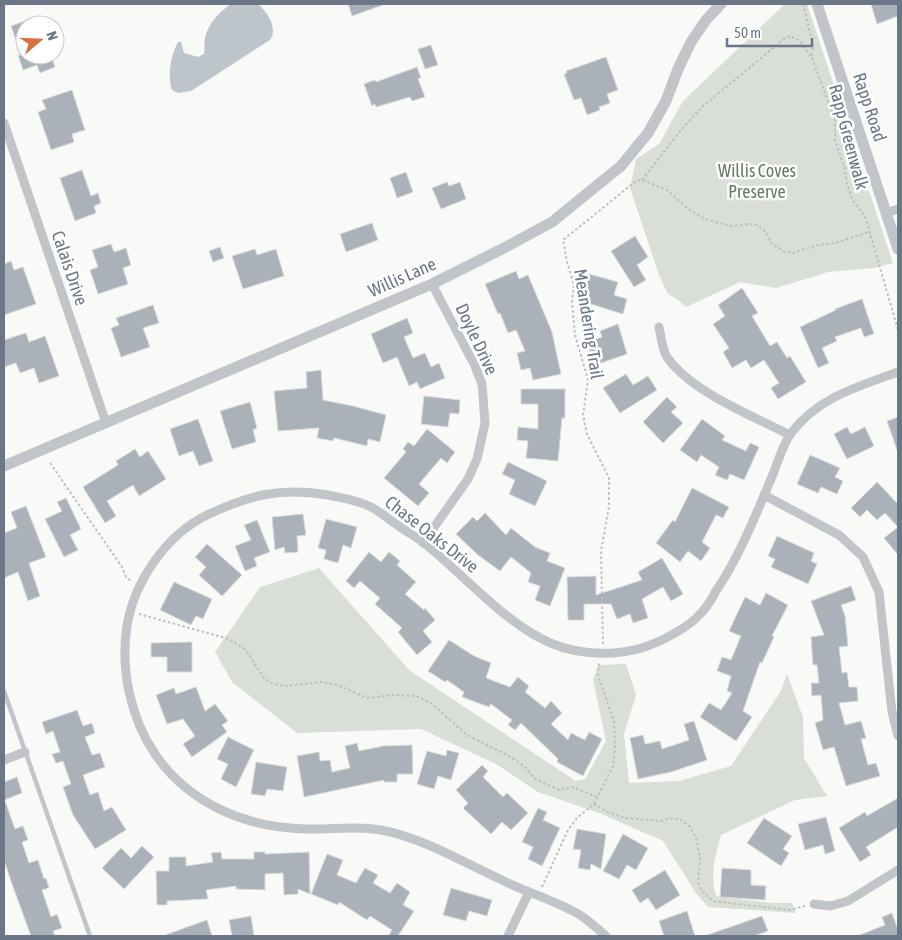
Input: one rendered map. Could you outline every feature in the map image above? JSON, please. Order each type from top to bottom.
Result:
[{"type":"street","name":"Willis Lane","points":[[4,466],[432,284],[552,222],[621,166],[648,133],[666,101],[691,42],[706,20],[721,4]]},
{"type":"street","name":"Rapp Road","points":[[818,4],[898,249]]},
{"type":"street","name":"Calais Drive","points":[[4,123],[106,423]]},
{"type":"street","points":[[886,213],[898,209]]},
{"type":"street","name":"Doyle Drive","points":[[423,543],[468,479],[478,459],[485,423],[482,384],[475,366],[432,284]]},
{"type":"street","points":[[659,327],[666,355],[680,373],[713,396],[790,435]]},
{"type":"street","name":"Chase Oaks Drive","points":[[606,936],[581,916],[401,834],[376,828],[306,829],[277,827],[248,821],[220,810],[195,796],[178,782],[162,764],[146,741],[128,692],[124,643],[128,618],[140,585],[169,544],[196,521],[236,502],[285,491],[325,495],[369,506],[423,543],[503,612],[542,639],[562,646],[601,654],[620,653],[644,647],[666,639],[701,614],[729,572],[790,435],[821,404],[840,393],[898,372]]},
{"type":"street","points":[[764,495],[839,535],[862,557],[879,592],[892,712],[898,736]]},
{"type":"street","points":[[4,760],[25,752]]},
{"type":"street","points":[[814,904],[830,906],[848,901],[898,870]]},
{"type":"street","points":[[508,936],[529,892]]},
{"type":"lane","points":[[4,691],[90,936]]},
{"type":"path","name":"Rapp Greenwalk","points":[[803,4],[813,45],[812,58],[835,120],[836,140],[847,184],[853,201],[865,216],[898,330]]},
{"type":"path","points":[[812,58],[800,41],[790,36],[784,39],[703,106],[681,130],[642,180],[667,190],[688,209],[703,218],[730,226],[757,225],[766,232],[772,244],[785,252],[792,253],[818,245],[835,243],[869,232]]},
{"type":"path","name":"Meandering Trail","points":[[604,640],[601,550],[609,506],[609,478],[586,434],[583,415],[588,380],[575,334],[572,302],[574,285],[566,262],[563,240],[636,181],[642,180]]},
{"type":"path","points":[[50,463],[122,567],[126,577],[140,585]]},
{"type":"path","points":[[139,614],[229,639],[246,650],[263,677],[273,684],[286,686],[321,682],[337,685],[368,698],[394,695],[416,696],[431,703],[467,735],[511,757],[525,767],[535,779],[560,790],[573,787],[598,798]]},
{"type":"path","points":[[538,896],[568,830],[578,817],[594,804],[613,766],[615,747],[614,722],[598,675],[599,664]]},
{"type":"path","points":[[594,804],[607,812],[625,818],[659,821],[673,818],[681,820],[690,828],[696,838],[700,857],[698,883],[701,890],[713,901],[790,910],[814,904]]},
{"type":"green space","name":"Willis Coves Preserve","points":[[785,4],[807,4],[893,263],[874,268],[828,272],[776,288],[740,282],[686,307],[668,294],[659,275],[630,188],[636,159],[659,144],[683,101]]},
{"type":"green space","points":[[319,568],[409,670],[576,781],[585,779],[606,741],[593,680],[598,665],[626,664],[636,695],[624,734],[629,783],[679,781],[731,766],[781,691],[787,674],[803,717],[804,758],[827,796],[795,800],[721,835],[714,865],[713,880],[716,895],[720,897],[772,903],[792,903],[796,913],[708,907],[696,893],[663,841],[599,813],[538,792],[496,764],[421,729],[297,733],[232,682],[215,652],[260,587]]},
{"type":"shaded area","points":[[231,4],[258,4],[271,21],[273,31],[270,40],[191,91],[178,93],[172,90],[170,66],[178,42],[181,42],[184,53],[198,57],[204,54],[205,38],[211,23]]},
{"type":"building","points":[[348,4],[382,4],[383,5],[352,16]]},
{"type":"building","points":[[871,4],[898,4],[898,16],[877,24]]},
{"type":"building","points":[[15,25],[15,38],[11,26]]},
{"type":"building","points":[[431,45],[438,65],[425,69],[418,49]]},
{"type":"building","points":[[606,57],[618,90],[607,94],[610,103],[599,107],[600,110],[587,115],[581,98],[574,100],[564,74],[567,73],[566,71]]},
{"type":"building","points":[[21,65],[37,65],[23,70]]},
{"type":"building","points":[[37,65],[54,65],[55,67],[40,73]]},
{"type":"building","points":[[417,67],[421,78],[418,79],[425,97],[412,101],[410,97],[376,107],[375,104],[372,106],[364,84],[375,80],[376,82]]},
{"type":"building","points":[[72,90],[85,130],[72,134],[74,142],[51,150],[38,112],[46,109],[42,100]]},
{"type":"building","points":[[82,170],[91,196],[98,193],[101,203],[94,206],[96,213],[75,221],[60,178]]},
{"type":"building","points":[[406,172],[413,192],[397,198],[390,178]]},
{"type":"building","points":[[447,182],[449,186],[460,182],[466,199],[441,209],[432,188]]},
{"type":"building","points":[[372,223],[378,240],[346,252],[340,234]]},
{"type":"building","points":[[635,236],[648,257],[637,265],[646,280],[634,287],[611,251]]},
{"type":"building","points":[[111,244],[114,252],[126,248],[131,265],[123,268],[128,284],[98,294],[90,270],[98,267],[92,250]]},
{"type":"building","points":[[220,247],[224,258],[213,262],[209,251]]},
{"type":"building","points":[[255,249],[257,255],[276,249],[284,276],[243,289],[232,256]]},
{"type":"building","points":[[11,261],[14,270],[23,267],[36,304],[4,315],[4,264]]},
{"type":"building","points":[[516,271],[519,279],[528,275],[552,332],[561,374],[533,380],[530,368],[521,370],[517,353],[525,351],[516,330],[508,333],[485,284]]},
{"type":"building","points":[[589,274],[618,282],[614,295],[627,299],[623,314],[581,301]]},
{"type":"building","points":[[742,288],[758,313],[752,316],[770,346],[777,342],[787,358],[790,356],[806,382],[778,399],[771,388],[779,383],[764,360],[751,368],[746,360],[732,368],[723,352],[729,348],[713,324],[725,316],[718,305]]},
{"type":"building","points":[[862,299],[874,334],[864,337],[861,328],[835,337],[837,341],[822,348],[829,363],[818,368],[800,327],[835,309]]},
{"type":"building","points":[[153,305],[159,323],[143,328],[150,347],[121,357],[111,328],[119,325],[116,318]]},
{"type":"building","points":[[407,318],[413,333],[404,337],[413,358],[425,353],[431,367],[439,363],[445,378],[420,389],[417,382],[409,386],[397,357],[383,363],[371,334]]},
{"type":"building","points":[[618,324],[627,354],[595,365],[587,342],[602,337],[600,331]]},
{"type":"building","points":[[26,333],[29,342],[45,336],[59,376],[39,383],[34,368],[20,373],[16,363],[4,367],[4,340]]},
{"type":"building","points":[[321,370],[323,400],[386,415],[380,442],[368,439],[367,446],[334,438],[333,441],[317,438],[319,428],[278,431],[274,391],[307,388],[306,372]]},
{"type":"building","points":[[626,374],[633,385],[648,376],[657,390],[620,413],[603,388]]},
{"type":"building","points":[[521,389],[565,389],[565,418],[562,418],[558,461],[526,458],[528,441],[517,440],[518,427],[538,429],[538,404],[521,404]]},
{"type":"building","points":[[424,396],[460,400],[459,414],[450,413],[448,427],[421,424]]},
{"type":"building","points":[[667,397],[677,407],[671,412],[683,423],[663,443],[643,422]]},
{"type":"building","points":[[250,402],[257,428],[253,430],[256,442],[232,449],[220,411]]},
{"type":"building","points":[[898,417],[898,450],[897,450],[887,421]]},
{"type":"building","points":[[198,419],[213,461],[199,466],[193,451],[179,456],[170,429]]},
{"type":"building","points":[[702,419],[725,436],[722,440],[746,451],[750,443],[759,447],[744,480],[730,474],[727,480],[715,475],[719,467],[701,455],[697,462],[680,450]]},
{"type":"building","points":[[847,427],[851,434],[865,427],[874,446],[847,459],[834,434]]},
{"type":"building","points":[[427,429],[455,452],[447,463],[441,458],[419,484],[429,493],[418,506],[384,478],[406,452],[403,449],[408,442],[414,446]]},
{"type":"building","points":[[135,449],[140,457],[148,451],[166,479],[139,496],[133,485],[107,501],[116,516],[105,523],[83,487],[118,465],[116,461]]},
{"type":"building","points":[[810,455],[840,468],[835,477],[843,481],[837,494],[821,487],[818,493],[797,484]]},
{"type":"building","points":[[508,462],[547,481],[535,506],[509,494],[515,480],[502,474]]},
{"type":"building","points":[[877,482],[898,504],[898,527],[885,513],[877,520],[867,510],[860,517],[851,508]]},
{"type":"building","points":[[692,488],[729,507],[723,518],[716,515],[702,542],[710,548],[701,561],[688,551],[680,562],[656,543],[673,520],[675,522]]},
{"type":"building","points":[[66,498],[81,529],[70,535],[78,550],[64,557],[45,519],[62,511],[57,502]]},
{"type":"building","points":[[26,506],[46,557],[29,563],[40,596],[28,601],[18,572],[4,578],[4,533],[17,528],[11,512]]},
{"type":"building","points":[[485,513],[506,535],[511,528],[535,547],[550,553],[547,561],[565,568],[550,606],[535,600],[540,586],[528,582],[531,573],[511,557],[500,571],[478,555],[456,534],[473,517],[477,521]]},
{"type":"building","points":[[303,514],[306,535],[297,536],[298,552],[285,553],[284,547],[275,550],[272,517]]},
{"type":"building","points":[[326,519],[357,527],[351,548],[343,545],[338,563],[324,559],[326,550],[318,548]]},
{"type":"building","points":[[257,520],[270,552],[254,558],[257,566],[245,571],[235,546],[251,540],[244,525]]},
{"type":"building","points":[[898,527],[898,555],[884,538]]},
{"type":"building","points":[[777,536],[814,553],[811,561],[817,564],[808,584],[771,567],[775,559],[768,556]]},
{"type":"building","points":[[207,544],[242,575],[222,596],[199,575],[206,567],[195,557]]},
{"type":"building","points":[[369,552],[381,562],[389,552],[400,561],[397,565],[416,582],[405,594],[424,610],[425,608],[435,620],[423,631],[432,642],[417,655],[398,632],[402,628],[375,604],[380,598],[360,581],[354,588],[346,581]]},
{"type":"building","points":[[662,558],[683,594],[671,601],[663,587],[642,599],[648,618],[633,623],[630,614],[617,619],[611,604],[584,604],[584,620],[568,620],[567,577],[596,576],[596,595],[642,580],[638,572]]},
{"type":"building","points":[[174,582],[212,599],[203,619],[196,616],[191,625],[160,610]]},
{"type":"building","points":[[851,586],[856,600],[841,605],[845,616],[848,646],[839,647],[842,673],[847,672],[849,687],[857,687],[858,701],[839,703],[845,725],[861,721],[866,738],[861,739],[868,765],[876,763],[880,776],[846,786],[834,747],[823,750],[815,723],[823,720],[821,695],[812,696],[811,683],[819,683],[817,665],[813,665],[811,637],[824,635],[811,601]]},
{"type":"building","points":[[766,593],[788,605],[772,636],[774,637],[762,663],[760,662],[743,711],[752,717],[736,741],[700,717],[709,703],[721,710],[732,693],[727,691],[731,676],[717,671],[722,657],[731,660],[741,636],[729,631],[745,597],[760,605]]},
{"type":"building","points":[[449,640],[474,656],[491,663],[486,678],[510,687],[518,677],[529,686],[525,692],[545,708],[551,701],[562,713],[551,724],[568,740],[571,733],[585,740],[589,732],[602,739],[583,776],[557,762],[558,759],[521,723],[515,730],[508,725],[512,720],[491,704],[489,707],[462,697],[464,692],[447,680],[445,682],[428,671]]},
{"type":"building","points":[[192,642],[192,672],[167,672],[167,657],[151,657],[151,643]]},
{"type":"building","points":[[196,687],[205,711],[215,704],[228,721],[222,725],[227,732],[192,757],[183,744],[195,736],[183,719],[167,724],[156,695],[174,688],[176,694]]},
{"type":"building","points":[[77,710],[83,726],[92,723],[95,733],[85,737],[92,755],[100,753],[105,767],[83,775],[90,795],[98,792],[104,811],[112,807],[126,830],[95,849],[73,815],[63,787],[71,784],[63,761],[56,763],[52,754],[60,752],[53,731],[46,734],[42,722]]},
{"type":"building","points":[[694,721],[707,760],[671,772],[638,779],[630,738],[643,735],[645,744],[660,741],[662,749],[689,740],[684,724]]},
{"type":"building","points":[[228,737],[254,750],[236,787],[221,779],[228,764],[217,759]]},
{"type":"building","points":[[357,743],[359,751],[383,746],[412,745],[413,774],[397,774],[397,782],[384,782],[384,780],[304,797],[297,756],[319,752],[320,761],[330,760],[332,772],[350,768],[345,746]]},
{"type":"building","points":[[447,750],[459,753],[451,780],[438,776],[434,789],[417,784],[427,751],[446,756]]},
{"type":"building","points":[[256,762],[287,767],[283,791],[267,789],[265,796],[251,794]]},
{"type":"building","points":[[482,765],[488,771],[483,777],[503,797],[507,793],[528,813],[511,830],[502,822],[491,834],[463,808],[468,803],[456,790]]},
{"type":"building","points":[[17,777],[22,793],[4,800],[4,782]]},
{"type":"building","points":[[898,798],[898,827],[866,847],[871,855],[860,862],[839,828],[865,812],[867,816]]},
{"type":"building","points":[[5,801],[15,829],[23,826],[28,840],[22,842],[29,863],[38,860],[44,879],[46,878],[49,888],[42,890],[51,917],[57,914],[62,928],[53,931],[55,936],[31,936],[4,860]]},
{"type":"building","points":[[538,808],[547,812],[543,820],[560,828],[542,866],[528,859],[533,847],[522,842]]},
{"type":"building","points":[[826,817],[835,851],[825,854],[823,845],[805,850],[798,824]]},
{"type":"building","points":[[764,818],[792,836],[783,849],[789,853],[781,866],[747,843]]},
{"type":"building","points":[[577,829],[606,834],[601,869],[591,864],[590,870],[578,868],[581,850],[573,849]]},
{"type":"building","points":[[623,834],[648,848],[636,870],[627,865],[619,879],[603,871]]},
{"type":"building","points":[[142,846],[154,857],[124,889],[102,868],[121,848],[131,858]]},
{"type":"building","points":[[221,852],[222,859],[254,859],[254,852],[265,852],[265,854],[309,852],[310,894],[298,889],[298,894],[284,895],[283,873],[265,874],[265,890],[236,889],[236,886],[206,890],[208,899],[167,901],[167,905],[157,905],[156,871],[169,871],[169,857],[186,857],[186,866],[213,862],[211,853]]},
{"type":"building","points":[[327,854],[343,860],[337,875],[356,883],[365,868],[378,875],[373,883],[390,893],[397,883],[410,892],[403,905],[414,911],[398,936],[388,936],[392,930],[370,916],[367,920],[339,902],[338,905],[311,894]]},
{"type":"building","points":[[722,868],[751,870],[751,885],[766,886],[765,900],[720,897]]},
{"type":"building","points":[[665,870],[680,895],[656,910],[648,898],[640,903],[632,890]]},
{"type":"building","points":[[451,888],[492,900],[487,916],[469,911],[466,921],[443,915]]},
{"type":"building","points":[[687,911],[695,936],[664,936],[659,921]]},
{"type":"building","points":[[892,913],[898,930],[898,936],[857,936],[885,925],[882,917]]},
{"type":"building","points":[[251,916],[254,936],[232,936],[229,920]]},
{"type":"building","points":[[762,916],[768,931],[754,936],[707,936],[707,935]]},
{"type":"building","points":[[207,920],[212,936],[165,936],[165,935]]}]
